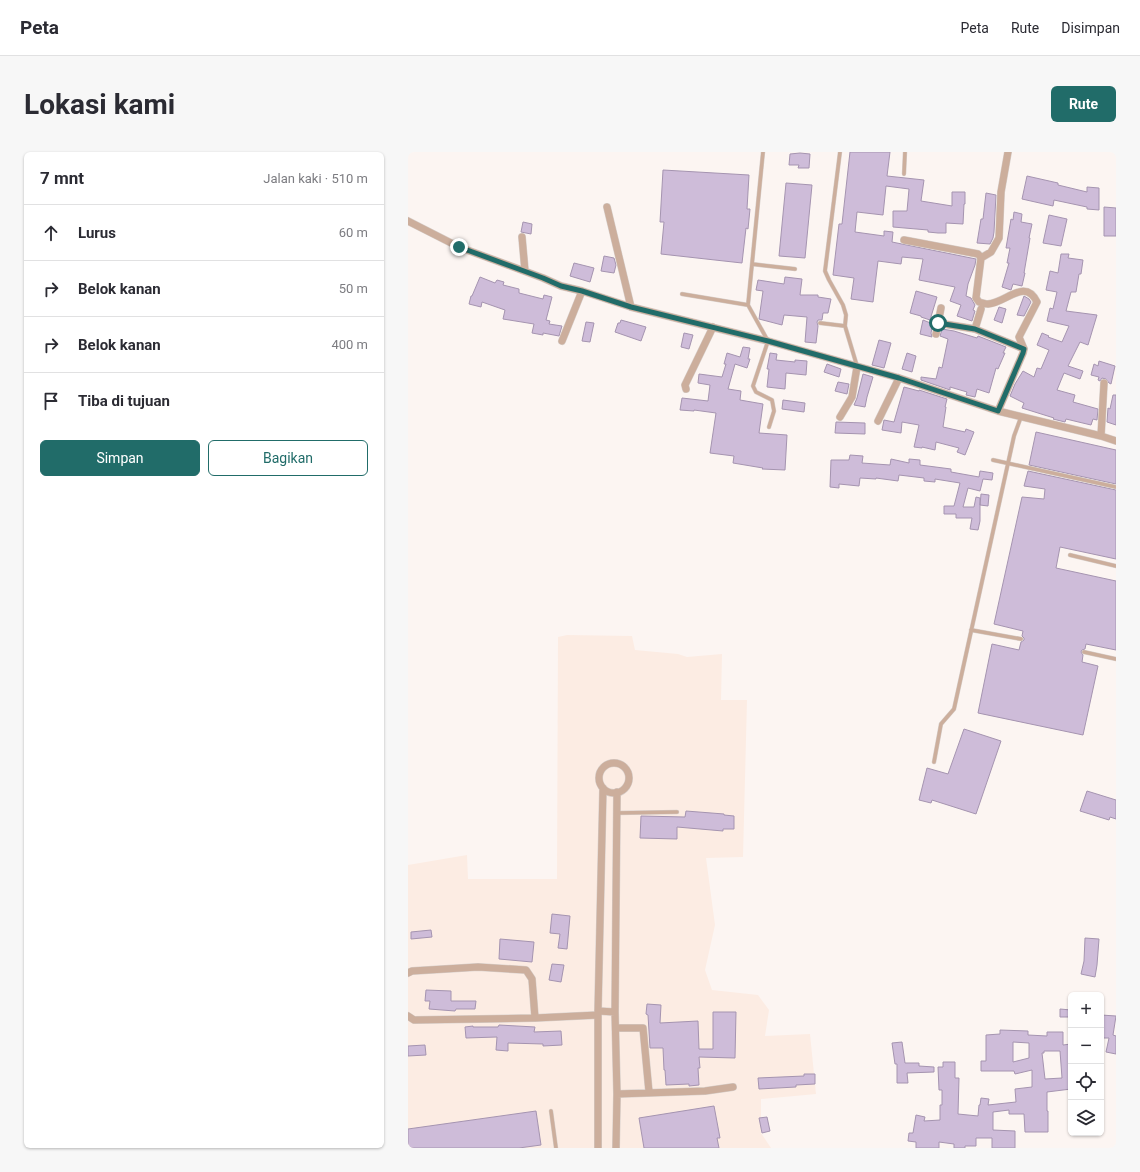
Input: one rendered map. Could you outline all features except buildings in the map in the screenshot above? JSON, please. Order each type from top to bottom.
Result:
[{"type":"street","points":[[981,258],[991,252],[999,238],[1001,192],[1008,152]]},
{"type":"street","points":[[607,207],[631,307]]},
{"type":"street","points":[[408,221],[459,247],[561,286],[582,291],[631,307],[768,341],[899,378],[998,411],[1116,441]]},
{"type":"street","points":[[522,238],[525,271]]},
{"type":"street","points":[[904,240],[978,254],[981,258]]},
{"type":"street","points":[[981,258],[976,298],[979,302],[988,304],[1020,291],[1026,291],[1035,297],[1037,302],[1019,337],[1024,349],[1023,353],[998,411]]},
{"type":"street","points":[[562,341],[582,291]]},
{"type":"street","points":[[936,334],[941,308]]},
{"type":"street","points":[[975,329],[981,309]]},
{"type":"street","points":[[938,323],[975,329],[1024,349]]},
{"type":"street","points":[[686,389],[685,385],[713,327]]},
{"type":"street","points":[[840,417],[852,397],[857,367]]},
{"type":"street","points":[[878,421],[899,378]]},
{"type":"street","points":[[1101,436],[1104,383]]},
{"type":"street","points":[[598,1148],[598,1013],[603,788],[599,776],[601,770],[606,765],[612,763],[624,767],[628,772],[629,778],[623,789],[617,792],[610,792],[603,788]]},
{"type":"street","points":[[616,1148],[617,1094],[615,1012],[617,792]]},
{"type":"street","points":[[408,973],[412,971],[478,967],[526,970],[532,979],[535,1018]]},
{"type":"street","points":[[408,1016],[414,1020],[535,1018],[615,1012]]},
{"type":"street","points":[[616,1028],[643,1028],[649,1092]]},
{"type":"street","points":[[617,1094],[705,1091],[733,1087]]},
{"type":"lane","points":[[763,152],[748,305],[768,341],[753,386],[756,392],[772,400],[774,411],[769,427]]},
{"type":"lane","points":[[840,152],[825,271],[843,305],[846,315],[845,326],[857,367]]},
{"type":"lane","points":[[904,174],[905,152]]},
{"type":"lane","points":[[752,264],[795,269]]},
{"type":"lane","points":[[682,294],[748,305]]},
{"type":"lane","points":[[820,324],[845,326]]},
{"type":"lane","points":[[934,762],[941,724],[954,709],[1014,436],[1021,417]]},
{"type":"lane","points":[[993,460],[1116,487]]},
{"type":"lane","points":[[1070,556],[1116,566]]},
{"type":"lane","points":[[971,630],[1021,639]]},
{"type":"lane","points":[[1084,652],[1116,659]]},
{"type":"lane","points":[[617,813],[677,812]]},
{"type":"lane","points":[[551,1111],[556,1148]]},
{"type":"shaded area","points":[[567,635],[632,636],[635,650],[678,654],[687,657],[722,654],[721,700],[747,700],[743,857],[706,858],[715,925],[705,970],[712,990],[758,995],[769,1010],[765,1036],[810,1034],[816,1094],[761,1099],[761,1133],[771,1148],[408,1148],[408,865],[467,855],[468,879],[557,879],[558,637]]},
{"type":"route","points":[[459,247],[561,286],[582,291],[631,307],[768,341],[899,378],[998,411],[1024,349],[975,329],[938,323]]}]
